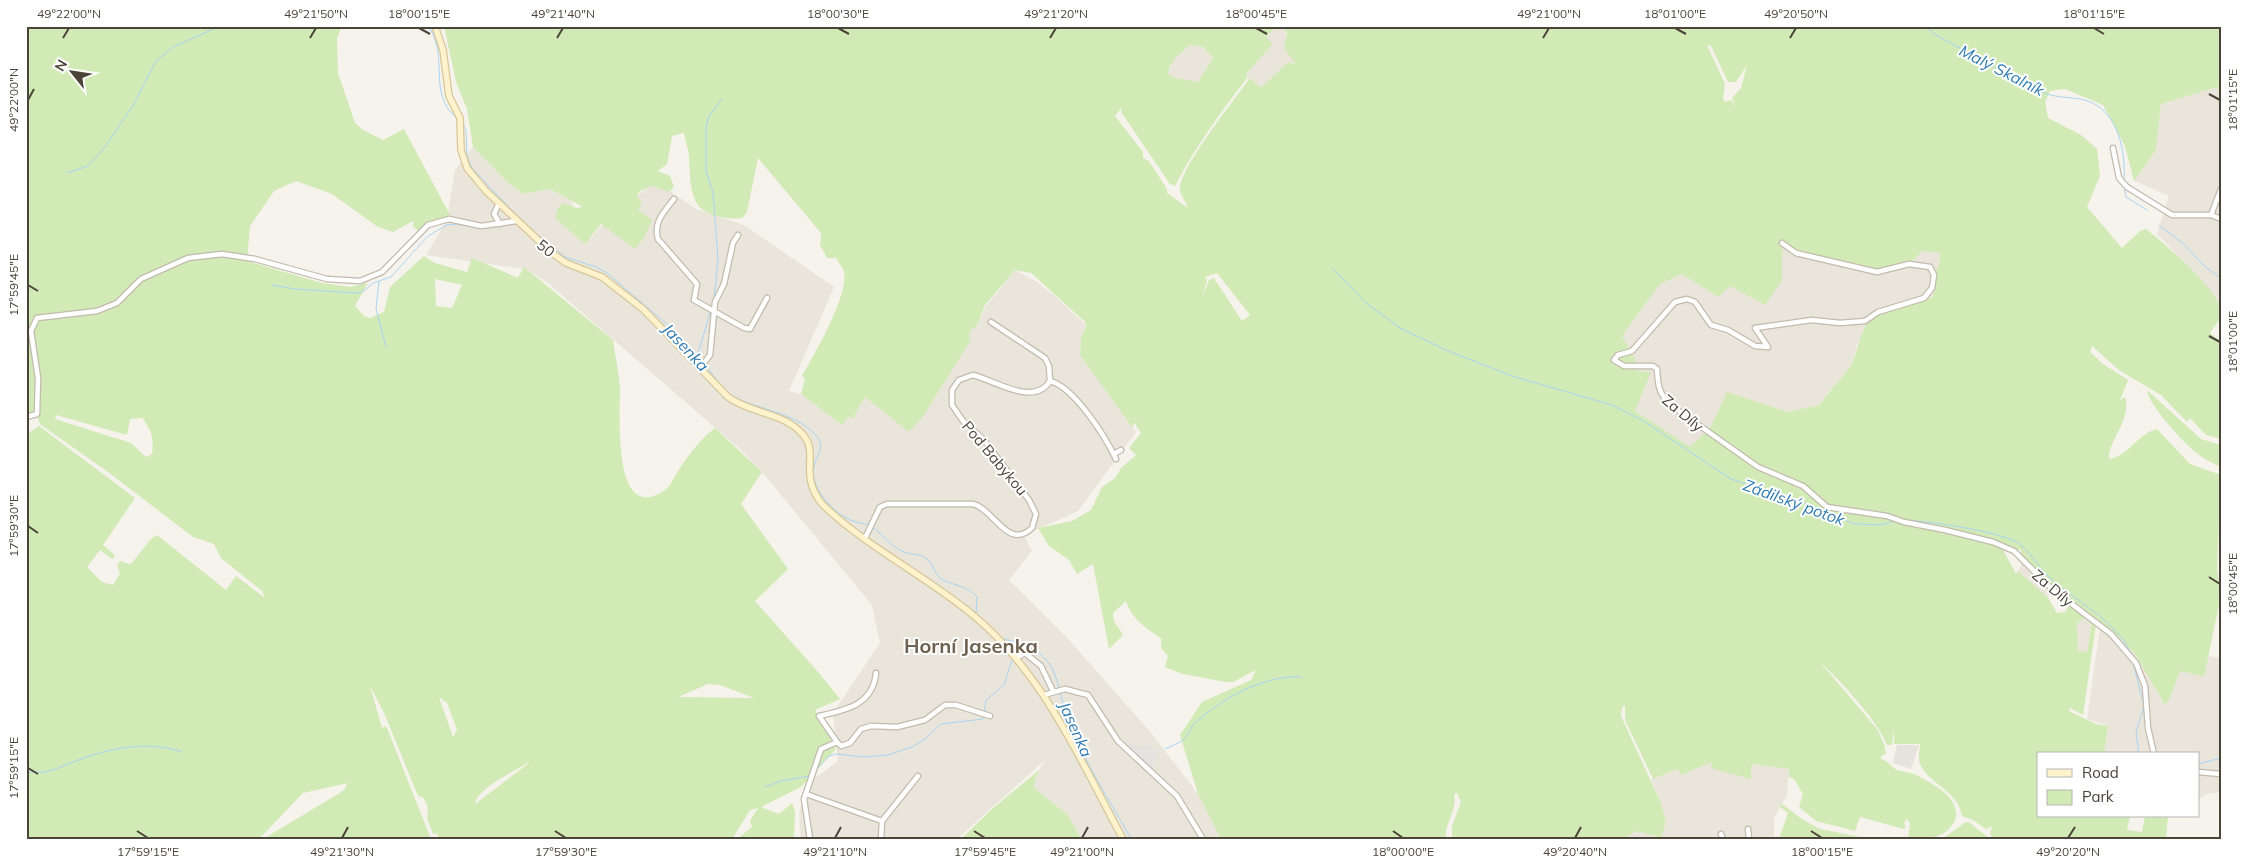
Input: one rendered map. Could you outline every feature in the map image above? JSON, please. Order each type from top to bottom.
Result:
[{"type":"street","name":"50","points":[[435,26],[443,50],[449,96],[460,120],[461,150],[467,168],[516,221],[556,256],[602,277],[643,309],[703,365],[732,400],[776,417],[803,434],[809,446],[809,477],[814,493],[828,509],[865,538]]},
{"type":"street","points":[[2113,148],[2119,178],[2127,187],[2172,215],[2211,215],[2221,219]]},
{"type":"street","points":[[2211,215],[2221,189]]},
{"type":"street","points":[[674,199],[657,223],[655,229],[658,238],[696,284],[694,300],[744,328],[750,329],[767,298]]},
{"type":"street","points":[[499,203],[494,214],[500,224]]},
{"type":"street","points":[[26,417],[37,414],[38,378],[31,331],[37,318],[97,311],[117,303],[141,279],[188,258],[222,254],[255,259],[327,279],[360,281],[382,272],[428,225],[449,219],[481,226],[516,221]]},
{"type":"street","points":[[703,365],[710,355],[713,310],[724,284],[733,243],[738,235]]},
{"type":"street","name":"Za Díly","points":[[1782,243],[1796,253],[1877,272],[1909,264],[1930,267],[1934,275],[1932,288],[1924,298],[1878,312],[1865,320],[1840,323],[1812,320],[1755,328],[1768,347],[1755,346],[1728,330],[1711,325],[1699,312],[1695,302],[1687,299],[1675,302],[1632,351],[1618,355],[1614,360],[1624,366],[1654,366],[1657,369],[1656,384],[1659,393],[1668,404],[1758,467],[1803,486],[1827,507],[1945,530],[2010,548],[2052,589],[2101,625],[2136,663],[2145,686],[2148,728],[2154,752]]},
{"type":"street","points":[[991,322],[1045,358],[1049,366],[1050,381],[1066,388],[1087,413],[1115,456],[1121,450]]},
{"type":"street","name":"Pod Babykou","points":[[865,538],[880,507],[885,504],[966,503],[978,505],[1006,532],[1018,535],[1029,532],[1036,519],[1029,500],[984,440],[964,421],[952,405],[950,396],[959,380],[973,375],[1034,394],[1043,390],[1050,381]]},
{"type":"street","points":[[865,538],[970,612],[1015,656],[1044,695],[1123,839]]},
{"type":"street","points":[[1015,656],[1025,653],[1037,662],[1053,691]]},
{"type":"street","points":[[876,673],[875,685],[866,699],[844,710],[819,716],[841,746],[850,742],[861,729],[871,726],[897,727],[926,720],[945,705],[956,705],[990,716]]},
{"type":"street","points":[[1044,695],[1062,689],[1081,692],[1093,699],[1118,741],[1177,796],[1204,839]]},
{"type":"street","points":[[810,839],[804,799],[821,749],[837,742]]},
{"type":"street","points":[[2200,772],[2221,774]]},
{"type":"street","points":[[881,839],[882,820],[918,776]]},
{"type":"street","points":[[806,794],[882,820]]},
{"type":"street","points":[[1748,829],[1749,839]]},
{"type":"shaded area","points":[[1276,26],[1286,26],[1284,29],[1297,64],[1288,62],[1261,89],[1247,78],[1246,74],[1271,46],[1266,37]]},
{"type":"shaded area","points":[[1190,45],[1203,47],[1213,58],[1198,82],[1178,79],[1170,76],[1168,73],[1173,60]]},
{"type":"shaded area","points":[[2217,87],[2221,97],[2221,310],[2197,275],[2157,234],[2169,196],[2134,181],[2156,150],[2161,104]]},
{"type":"shaded area","points":[[473,147],[509,184],[524,194],[550,189],[572,201],[573,206],[571,205],[591,239],[597,230],[655,181],[696,209],[744,225],[834,287],[789,391],[801,394],[842,425],[849,416],[853,418],[865,397],[933,400],[969,341],[969,332],[978,324],[986,306],[1015,270],[1037,282],[1056,297],[1086,325],[1081,338],[1080,355],[1136,432],[1078,511],[1024,535],[1032,551],[1009,580],[1070,641],[1152,734],[1198,794],[1221,839],[1081,839],[1068,815],[1033,787],[1038,771],[1046,759],[957,839],[801,839],[799,814],[806,785],[838,761],[833,713],[880,643],[872,605],[762,472],[742,451],[548,283],[525,268],[426,255],[450,215],[448,212],[455,170]]},
{"type":"shaded area","points":[[1788,244],[1793,248],[1855,265],[1912,262],[1922,251],[1940,253],[1939,266],[1935,273],[1934,297],[1881,313],[1857,345],[1852,363],[1845,375],[1827,393],[1820,405],[1788,412],[1727,393],[1710,428],[1690,448],[1635,411],[1650,372],[1635,371],[1622,336],[1660,284],[1682,274],[1718,297],[1729,286],[1782,280],[1782,251]]},
{"type":"shaded area","points":[[2023,561],[2118,636],[2135,654],[2165,705],[2181,671],[2204,677],[2208,656],[2221,658],[2221,792],[2207,794],[2200,798],[2200,752],[2104,752],[2108,726],[2087,719],[2100,627],[2092,622],[2087,653],[2078,651],[2077,624],[2085,617],[2051,591],[2048,598],[2018,571]]},
{"type":"shaded area","points":[[1126,739],[1140,747],[1150,745],[1160,752],[1152,768],[1127,747]]},
{"type":"shaded area","points":[[1897,745],[1919,745],[1911,769],[1893,763]]},
{"type":"shaded area","points":[[1712,762],[1750,778],[1752,764],[1789,769],[1787,795],[1774,818],[1774,839],[1623,839],[1637,831],[1661,838],[1666,823],[1661,803],[1651,780],[1679,769],[1681,774]]},
{"type":"green space","points":[[26,26],[342,26],[337,38],[338,73],[355,123],[363,130],[383,140],[404,129],[450,215],[420,233],[413,226],[413,221],[393,232],[378,227],[332,194],[296,181],[274,191],[250,226],[247,261],[322,283],[350,287],[368,283],[355,306],[364,316],[370,318],[384,312],[390,287],[424,256],[435,263],[467,272],[472,258],[518,278],[524,267],[613,340],[619,376],[620,442],[623,463],[627,481],[636,493],[648,497],[665,490],[695,448],[715,428],[762,472],[741,504],[788,569],[755,601],[840,699],[815,710],[836,749],[801,787],[761,807],[779,814],[792,803],[795,811],[794,839],[737,839],[752,827],[750,821],[758,808],[750,810],[732,839],[439,839],[437,833],[433,834],[427,818],[428,808],[424,798],[418,796],[385,715],[370,686],[382,728],[385,726],[387,728],[431,839],[263,839],[338,794],[344,790],[348,783],[303,793],[259,839],[26,839],[26,436],[29,439],[27,434],[39,426],[135,498],[103,545],[115,555],[114,558],[112,559],[100,550],[87,567],[102,582],[113,585],[120,574],[117,565],[120,561],[132,563],[150,540],[157,535],[226,590],[236,576],[265,598],[262,591],[221,558],[214,544],[193,537],[108,472],[41,425],[38,420],[40,405],[36,412],[26,414]],"holes":[[[435,279],[462,285],[452,308],[436,306]],[[56,415],[127,435],[130,419],[142,418],[152,435],[152,454],[146,457],[131,443],[55,419]],[[708,684],[720,685],[754,698],[678,697]],[[439,697],[447,703],[457,730],[453,737]],[[529,762],[475,804],[483,792],[497,780]]]},
{"type":"green space","points":[[444,26],[1276,26],[1266,37],[1272,43],[1271,46],[1246,74],[1247,78],[1200,144],[1175,186],[1170,184],[1121,112],[1122,107],[1115,116],[1143,152],[1143,158],[1149,161],[1167,189],[1167,193],[1188,208],[1180,190],[1183,177],[1199,148],[1250,78],[1261,88],[1288,62],[1296,64],[1284,48],[1287,34],[1284,29],[1286,26],[2221,26],[2221,97],[2217,87],[2161,104],[2156,150],[2134,181],[2125,146],[2103,105],[2065,89],[2050,91],[2045,102],[2048,118],[2081,135],[2097,149],[2100,176],[2087,207],[2122,248],[2140,231],[2146,229],[2202,280],[2219,304],[2221,316],[2210,333],[2221,342],[2221,439],[2206,435],[2190,418],[2187,422],[2161,395],[2120,371],[2092,346],[2090,352],[2103,364],[2128,380],[2120,400],[2125,397],[2125,414],[2112,445],[2109,459],[2122,454],[2144,435],[2157,429],[2190,464],[2221,475],[2217,569],[2221,595],[2204,677],[2181,671],[2170,698],[2165,705],[2135,654],[2118,636],[2023,561],[2021,550],[2001,546],[2016,574],[2018,571],[2048,598],[2057,613],[2065,612],[2069,606],[2085,617],[2077,624],[2078,651],[2087,652],[2092,622],[2096,624],[2083,715],[2070,708],[2069,711],[2096,724],[2108,726],[2104,752],[2037,752],[2037,818],[2130,818],[2127,830],[2142,832],[2145,818],[2168,818],[2166,839],[1995,839],[1990,835],[1992,826],[1986,829],[1973,820],[1962,816],[1954,799],[1922,768],[1919,760],[1920,744],[1894,744],[1894,728],[1892,745],[1887,745],[1867,712],[1820,662],[1877,729],[1884,744],[1886,754],[1881,756],[1881,759],[1897,770],[1914,774],[1929,782],[1949,797],[1956,810],[1956,818],[1948,830],[1930,838],[1908,839],[1910,824],[1907,819],[1904,823],[1906,827],[1904,829],[1860,817],[1855,831],[1816,821],[1799,807],[1803,794],[1794,779],[1789,777],[1789,769],[1752,764],[1750,779],[1711,768],[1712,762],[1681,775],[1678,769],[1653,779],[1625,720],[1625,706],[1622,707],[1621,716],[1661,803],[1666,823],[1661,838],[1637,831],[1623,839],[1452,839],[1452,826],[1461,802],[1457,793],[1454,794],[1454,806],[1447,827],[1446,839],[1221,839],[1198,794],[1180,735],[1202,702],[1251,680],[1256,670],[1233,682],[1226,682],[1183,674],[1165,667],[1168,656],[1161,648],[1161,638],[1150,631],[1131,613],[1126,601],[1113,613],[1114,621],[1123,635],[1109,649],[1093,564],[1077,574],[1069,560],[1049,546],[1038,528],[1072,521],[1091,510],[1102,487],[1115,478],[1121,468],[1136,455],[1129,448],[1141,433],[1136,426],[1137,422],[1132,427],[1080,355],[1081,338],[1086,326],[1085,322],[1031,273],[1015,270],[985,305],[978,324],[969,332],[970,341],[924,415],[909,432],[865,397],[853,418],[848,417],[842,425],[801,394],[805,379],[802,376],[822,340],[836,309],[844,282],[844,272],[836,258],[827,258],[820,245],[821,233],[758,158],[747,212],[742,218],[716,216],[699,207],[694,197],[684,133],[672,136],[667,164],[658,171],[670,176],[674,187],[669,192],[652,186],[640,191],[637,196],[642,202],[638,210],[652,220],[644,238],[635,249],[601,224],[585,244],[555,218],[558,208],[564,203],[577,208],[583,207],[550,189],[524,194],[509,184],[473,147],[467,109],[456,82]],"holes":[[[1190,45],[1203,47],[1213,58],[1198,82],[1176,78],[1168,73],[1171,64]],[[1707,45],[1711,46],[1728,82],[1736,82],[1747,65],[1741,88],[1732,98],[1736,108],[1731,100],[1725,102],[1723,99],[1725,84]],[[1788,244],[1793,248],[1813,254],[1877,270],[1912,262],[1922,251],[1940,253],[1939,266],[1935,273],[1933,297],[1886,311],[1871,320],[1866,325],[1851,365],[1820,405],[1788,412],[1727,392],[1710,428],[1690,447],[1635,411],[1651,372],[1635,371],[1638,365],[1622,336],[1660,284],[1682,274],[1718,297],[1730,286],[1765,305],[1782,280],[1782,251]],[[1217,273],[1250,315],[1242,321],[1214,278],[1209,280],[1202,298],[1207,280],[1205,277]]]},
{"type":"green space","points":[[2147,390],[2201,439],[2221,445],[2221,467],[2200,456],[2182,439],[2159,413]]},
{"type":"green space","points":[[1038,771],[1033,787],[1068,815],[1081,839],[961,839],[992,809]]},
{"type":"green space","points":[[1782,804],[1802,819],[1820,829],[1870,839],[1779,839],[1788,813],[1780,807]]},
{"type":"green space","points":[[1966,822],[1990,839],[1942,839]]},
{"type":"waterway","points":[[67,173],[88,166],[105,147],[134,104],[156,61],[173,47],[220,26]]},
{"type":"waterway","name":"Jasenka","points":[[429,26],[437,49],[442,96],[445,104],[457,118]]},
{"type":"waterway","name":"Malý Skalník","points":[[1925,26],[1936,35],[2047,94],[2076,98],[2097,105],[2113,122],[2118,134],[2124,158],[2124,182]]},
{"type":"waterway","points":[[714,299],[718,260],[713,192],[706,171],[706,127],[709,116],[722,99]]},
{"type":"waterway","name":"Jasenka","points":[[463,124],[466,130],[467,157],[472,168],[520,219]]},
{"type":"waterway","name":"Malý Skalník","points":[[2124,186],[2126,197],[2147,210]]},
{"type":"waterway","points":[[272,285],[295,289],[357,293],[364,291],[373,283],[391,277],[427,237],[446,225],[457,224],[478,228]]},
{"type":"waterway","name":"Malý Skalník","points":[[2159,225],[2185,245],[2204,266],[2221,278]]},
{"type":"waterway","name":"Jasenka","points":[[532,230],[565,257],[596,267],[607,273],[669,326],[681,343],[702,362]]},
{"type":"waterway","name":"Zádilský potok","points":[[1332,268],[1366,303],[1400,328],[1446,350],[1512,376],[1612,405],[1642,420],[1731,479],[1818,508],[1854,524],[1879,525],[1896,521]]},
{"type":"waterway","points":[[379,282],[376,309],[386,347]]},
{"type":"waterway","points":[[697,357],[712,306]]},
{"type":"waterway","name":"Jasenka","points":[[705,365],[723,388],[732,396],[791,418],[810,430],[818,438],[821,445],[813,474],[819,491],[838,513],[853,521],[868,525]]},
{"type":"waterway","name":"Zádilský potok","points":[[1903,520],[1944,524],[1980,531],[2018,543],[2049,577],[2116,631],[2130,652]]},
{"type":"waterway","name":"Jasenka","points":[[872,527],[898,549],[927,559],[940,578],[966,588],[973,593],[977,597],[976,613]]},
{"type":"waterway","name":"Jasenka","points":[[1004,639],[1025,645],[1047,660],[1056,677],[1059,688]]},
{"type":"waterway","points":[[1015,654],[1021,643]]},
{"type":"waterway","points":[[816,770],[829,756],[837,754],[864,757],[888,755],[912,747],[925,739],[941,724],[983,719],[986,700],[1004,685],[1012,660]]},
{"type":"waterway","name":"Zádilský potok","points":[[2133,663],[2144,706],[2136,732],[2139,752]]},
{"type":"waterway","points":[[1165,749],[1183,740],[1193,725],[1229,698],[1258,684],[1287,677],[1301,677]]},
{"type":"waterway","name":"Jasenka","points":[[1060,692],[1065,711],[1081,749],[1131,839]]},
{"type":"waterway","points":[[26,772],[50,771],[96,754],[120,748],[146,746],[182,752]]},
{"type":"waterway","name":"Zádilský potok","points":[[2200,763],[2221,758]]},
{"type":"waterway","points":[[765,787],[781,781],[810,776]]},
{"type":"district","name":"Horní Jasenka","points":[[971,645]]}]
